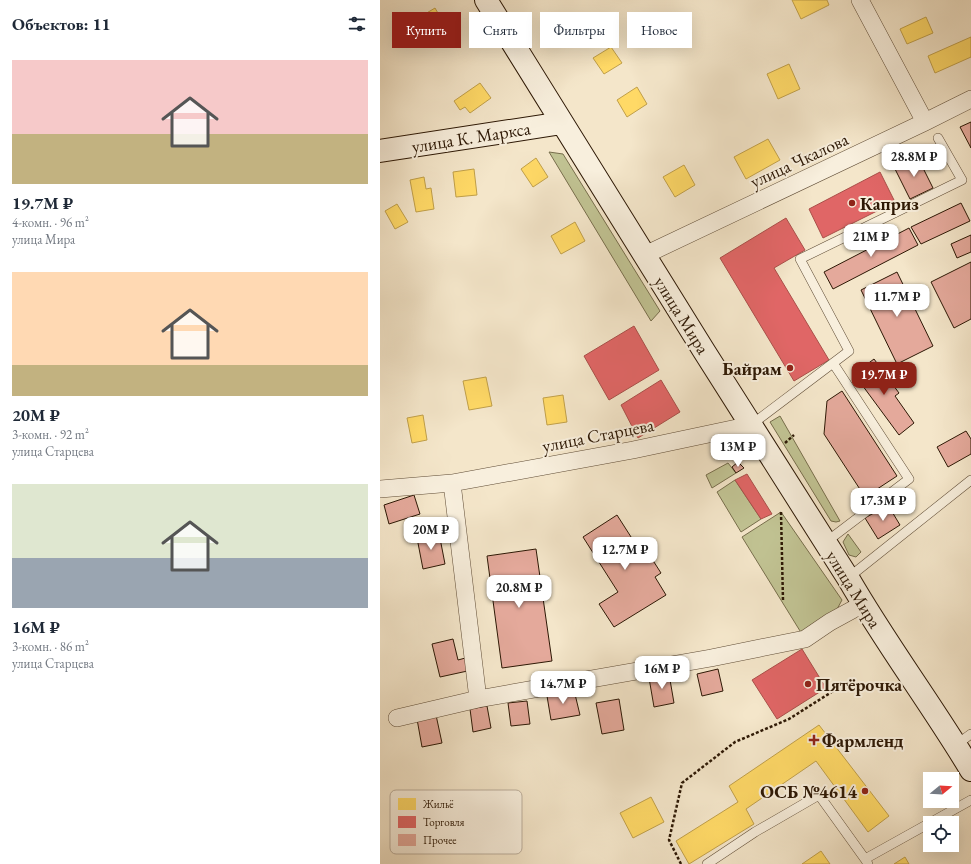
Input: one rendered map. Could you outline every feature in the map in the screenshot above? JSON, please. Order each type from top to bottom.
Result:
[{"type":"main road","name":"улица Мира","points":[[486,0],[644,256],[863,604],[964,740],[971,770]]},
{"type":"main road","name":"улица К. Маркса","points":[[380,151],[562,122]]},
{"type":"street","points":[[860,0],[925,122]]},
{"type":"street","name":"улица Чкалова","points":[[644,256],[971,99]]},
{"type":"street","name":"улица Старцева","points":[[380,489],[452,483],[633,450],[750,425]]},
{"type":"street","points":[[452,483],[478,699]]},
{"type":"street","points":[[397,718],[478,699],[711,658],[805,639],[830,622],[863,604]]},
{"type":"lane","points":[[750,425],[849,352],[800,259],[962,180],[938,138]]},
{"type":"lane","points":[[825,543],[909,479],[834,363]]},
{"type":"lane","points":[[848,578],[971,480]]},
{"type":"lane","points":[[707,864],[755,832],[818,795],[867,862],[971,800]]},
{"type":"path","points":[[784,443],[794,435]]},
{"type":"path","points":[[781,512],[783,601]]},
{"type":"path","points":[[681,864],[669,840],[682,783],[735,742],[789,719],[838,688]]},
{"type":"green space","points":[[549,152],[563,154],[660,311],[651,321]]},
{"type":"green space","points":[[780,416],[840,521],[831,521],[770,422]]},
{"type":"green space","points":[[728,463],[736,473],[712,488],[706,475]]},
{"type":"green space","points":[[735,480],[761,519],[741,532],[717,492]]},
{"type":"green space","points":[[781,512],[842,600],[830,622],[805,639],[742,537]]},
{"type":"green space","points":[[848,534],[861,552],[856,557],[849,555],[843,542]]},
{"type":"building: Жильё","points":[[792,0],[827,0],[829,5],[801,19]]},
{"type":"building: Жильё","points":[[435,8],[437,12],[428,12]]},
{"type":"building: Жильё","points":[[926,17],[933,33],[907,44],[900,29]]},
{"type":"building: Жильё","points":[[971,37],[971,57],[935,73],[928,56]]},
{"type":"building: Жильё","points":[[612,48],[622,63],[604,74],[593,58]]},
{"type":"building: Жильё","points":[[789,64],[800,89],[778,99],[767,74]]},
{"type":"building: Жильё","points":[[480,83],[491,98],[470,113],[465,107],[460,110],[454,101]]},
{"type":"building: Жильё","points":[[637,87],[647,104],[627,117],[617,100]]},
{"type":"building: Жильё","points":[[768,139],[780,160],[746,179],[734,157]]},
{"type":"building: Жильё","points":[[536,158],[548,177],[533,187],[521,169]]},
{"type":"building: Жильё","points":[[684,165],[695,185],[675,197],[663,177]]},
{"type":"building: Жильё","points":[[474,169],[477,195],[456,197],[453,172]]},
{"type":"building: Жильё","points":[[424,177],[426,189],[431,188],[434,209],[416,212],[410,180]]},
{"type":"building: Жильё","points":[[397,204],[408,222],[395,229],[385,211]]},
{"type":"building: Жильё","points":[[575,222],[585,241],[561,254],[551,236]]},
{"type":"building: Жильё","points":[[486,377],[492,406],[469,410],[463,381]]},
{"type":"building: Жильё","points":[[563,395],[567,422],[547,425],[543,398]]},
{"type":"building: Жильё","points":[[423,415],[427,440],[412,443],[407,418]]},
{"type":"building: Жильё","points":[[819,725],[889,816],[868,832],[816,761],[746,809],[754,824],[689,864],[676,841],[738,802],[729,786]]},
{"type":"building: Жильё","points":[[651,797],[664,822],[633,838],[620,813]]},
{"type":"building: Жильё","points":[[821,851],[830,864],[802,864]]},
{"type":"building: Жильё","points":[[905,857],[909,864],[894,864]]},
{"type":"building: Торговля","points":[[880,172],[895,202],[823,238],[809,209]]},
{"type":"building: Торговля","points":[[786,218],[805,250],[774,268],[829,360],[794,381],[720,258]]},
{"type":"building: Торговля","points":[[634,326],[659,370],[609,400],[584,356]]},
{"type":"building: Торговля","points":[[661,380],[680,412],[638,438],[621,405]]},
{"type":"building: Торговля","points":[[747,474],[772,514],[761,519],[735,480]]},
{"type":"building: Торговля","points":[[802,649],[826,688],[777,719],[752,680]]},
{"type":"building: Прочее","points":[[971,122],[971,148],[960,127]]},
{"type":"building: Прочее","points":[[917,156],[933,188],[910,199],[894,167]]},
{"type":"building: Прочее","points":[[961,203],[970,221],[921,244],[911,227]]},
{"type":"building: Прочее","points":[[909,228],[918,245],[833,289],[824,272]]},
{"type":"building: Прочее","points":[[971,235],[971,252],[957,258],[951,244]]},
{"type":"building: Прочее","points":[[971,262],[971,319],[954,328],[931,282]]},
{"type":"building: Прочее","points":[[897,272],[933,346],[897,364],[861,290]]},
{"type":"building: Прочее","points":[[874,359],[899,393],[895,396],[914,423],[899,435],[854,374]]},
{"type":"building: Прочее","points":[[842,391],[897,476],[865,497],[824,434],[827,401]]},
{"type":"building: Прочее","points":[[966,431],[971,439],[971,454],[948,467],[937,447]]},
{"type":"building: Прочее","points":[[738,462],[744,468],[736,473],[732,467]]},
{"type":"building: Прочее","points":[[414,495],[420,514],[389,524],[384,505]]},
{"type":"building: Прочее","points":[[888,505],[900,525],[878,539],[865,518]]},
{"type":"building: Прочее","points":[[617,515],[640,551],[645,548],[661,573],[655,577],[666,595],[614,627],[599,604],[618,592],[583,537]]},
{"type":"building: Прочее","points":[[439,533],[445,564],[423,569],[417,538]]},
{"type":"building: Прочее","points":[[536,549],[552,661],[502,668],[487,556]]},
{"type":"building: Прочее","points":[[453,639],[458,660],[469,657],[472,670],[440,677],[432,644]]},
{"type":"building: Прочее","points":[[718,669],[723,691],[702,696],[697,674]]},
{"type":"building: Прочее","points":[[669,674],[674,703],[654,707],[649,678]]},
{"type":"building: Прочее","points":[[574,690],[580,715],[551,720],[547,696]]},
{"type":"building: Прочее","points":[[619,699],[624,730],[602,734],[596,703]]},
{"type":"building: Прочее","points":[[527,701],[530,724],[511,726],[508,703]]},
{"type":"building: Прочее","points":[[487,706],[491,728],[473,732],[470,709]]},
{"type":"building: Прочее","points":[[436,715],[442,743],[422,747],[417,719]]},
{"type":"place","name":"Каприз","points":[[852,203]]},
{"type":"place","name":"Байрам","points":[[790,368]]},
{"type":"place","name":"Пятёрочка","points":[[808,684]]},
{"type":"place","name":"Фармленд","points":[[814,740]]},
{"type":"place","name":"ОСБ №4614","points":[[865,791]]}]
